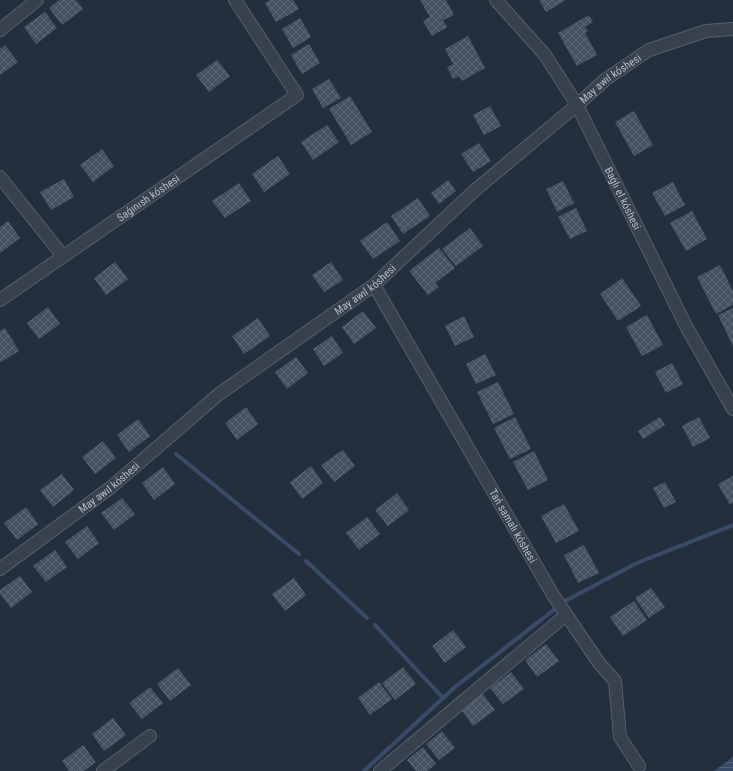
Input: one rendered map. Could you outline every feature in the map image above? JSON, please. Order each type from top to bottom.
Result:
[{"type":"street","points":[[0,30],[37,0]]},
{"type":"street","name":"Saǵınısh kóshesi","points":[[0,300],[297,95],[235,0]]},
{"type":"street","name":"Baǵlı el kóshesi","points":[[496,0],[545,55],[577,105],[686,326],[733,408]]},
{"type":"street","name":"May awıl kóshesi","points":[[0,569],[110,488],[219,394],[374,286],[474,191],[606,79],[649,50],[706,31],[733,29]]},
{"type":"street","points":[[0,177],[63,256]]},
{"type":"street","name":"Tań samalı kóshesi","points":[[374,286],[553,595],[599,663],[615,681],[620,737],[639,766]]},
{"type":"street","points":[[380,771],[566,615]]},
{"type":"street","points":[[104,771],[150,736]]},
{"type":"water","points":[[733,757],[733,771],[714,771]]},
{"type":"building","points":[[59,0],[76,0],[83,9],[62,25],[49,8]]},
{"type":"building","points":[[270,0],[293,0],[299,9],[276,22],[265,3]]},
{"type":"building","points":[[420,0],[446,0],[454,15],[443,20],[447,27],[432,36],[423,21],[430,17]]},
{"type":"building","points":[[539,0],[566,0],[546,12]]},
{"type":"building","points":[[45,12],[57,28],[36,44],[24,27]]},
{"type":"building","points":[[589,15],[593,22],[585,27],[588,31],[585,33],[597,55],[577,66],[558,33]]},
{"type":"building","points":[[300,18],[311,37],[293,48],[282,29]]},
{"type":"building","points":[[468,36],[485,68],[462,81],[459,76],[453,79],[447,67],[453,64],[445,49]]},
{"type":"building","points":[[309,44],[320,63],[302,74],[291,55]]},
{"type":"building","points":[[5,45],[18,62],[0,75],[0,49]]},
{"type":"building","points":[[217,60],[230,76],[209,92],[196,75]]},
{"type":"building","points":[[329,79],[341,98],[323,108],[312,89]]},
{"type":"building","points":[[350,96],[372,132],[351,145],[329,109]]},
{"type":"building","points":[[490,106],[501,126],[484,135],[473,115]]},
{"type":"building","points":[[634,111],[653,145],[634,156],[615,122]]},
{"type":"building","points":[[327,125],[339,142],[313,160],[301,142]]},
{"type":"building","points":[[479,143],[491,161],[473,172],[461,154]]},
{"type":"building","points":[[102,149],[114,166],[93,182],[80,165]]},
{"type":"building","points":[[278,156],[290,174],[264,192],[252,174]]},
{"type":"building","points":[[64,179],[74,197],[51,210],[40,192]]},
{"type":"building","points":[[448,180],[456,191],[439,204],[431,193]]},
{"type":"building","points":[[563,181],[574,203],[557,212],[546,189]]},
{"type":"building","points":[[673,182],[685,205],[665,216],[652,193]]},
{"type":"building","points":[[239,183],[251,201],[225,218],[212,201]]},
{"type":"building","points":[[418,198],[430,216],[403,234],[391,216]]},
{"type":"building","points":[[576,208],[587,231],[570,239],[558,217]]},
{"type":"building","points":[[692,211],[707,239],[686,251],[670,223]]},
{"type":"building","points":[[8,221],[20,238],[0,253],[0,227]]},
{"type":"building","points":[[387,222],[400,241],[373,259],[360,241]]},
{"type":"building","points":[[470,228],[483,246],[456,266],[442,249]]},
{"type":"building","points":[[439,248],[455,268],[435,283],[439,287],[428,295],[409,271]]},
{"type":"building","points":[[115,262],[128,279],[106,295],[94,278]]},
{"type":"building","points":[[331,262],[343,280],[324,292],[312,275]]},
{"type":"building","points":[[720,265],[733,291],[733,305],[716,314],[697,277]]},
{"type":"building","points":[[622,278],[641,306],[618,321],[600,294]]},
{"type":"building","points":[[48,307],[60,324],[39,339],[27,323]]},
{"type":"building","points":[[733,308],[733,346],[718,315]]},
{"type":"building","points":[[363,311],[376,328],[354,344],[342,327]]},
{"type":"building","points":[[647,315],[663,345],[642,356],[626,327]]},
{"type":"building","points":[[464,316],[474,337],[455,346],[445,326]]},
{"type":"building","points":[[258,318],[270,336],[244,354],[232,336]]},
{"type":"building","points":[[5,328],[19,351],[1,362],[0,331]]},
{"type":"building","points":[[332,336],[343,353],[324,366],[313,349]]},
{"type":"building","points":[[485,354],[496,375],[476,384],[466,364]]},
{"type":"building","points":[[296,357],[308,373],[287,389],[275,372]]},
{"type":"building","points":[[672,363],[683,384],[666,393],[655,372]]},
{"type":"building","points":[[498,382],[514,414],[493,424],[477,392]]},
{"type":"building","points":[[246,407],[258,424],[237,440],[225,423]]},
{"type":"building","points":[[515,417],[531,449],[510,459],[494,428]]},
{"type":"building","points":[[660,417],[665,425],[643,439],[638,431]]},
{"type":"building","points":[[699,417],[710,438],[693,447],[682,426]]},
{"type":"building","points":[[138,419],[150,436],[129,452],[117,435]]},
{"type":"building","points":[[103,441],[116,458],[95,474],[82,457]]},
{"type":"building","points":[[343,450],[355,466],[334,482],[321,465]]},
{"type":"building","points":[[534,451],[548,480],[528,490],[513,462]]},
{"type":"building","points":[[311,466],[323,483],[302,499],[290,482]]},
{"type":"building","points":[[163,467],[175,484],[154,500],[142,483]]},
{"type":"building","points":[[62,474],[74,490],[53,507],[40,490]]},
{"type":"building","points":[[733,476],[733,503],[730,505],[718,484]]},
{"type":"building","points":[[665,482],[676,502],[664,508],[653,488]]},
{"type":"building","points":[[397,493],[409,510],[388,526],[375,510]]},
{"type":"building","points":[[122,498],[135,514],[114,530],[101,513]]},
{"type":"building","points":[[564,504],[579,531],[556,543],[541,516]]},
{"type":"building","points":[[26,507],[38,524],[17,540],[4,523]]},
{"type":"building","points":[[367,517],[380,534],[359,550],[346,533]]},
{"type":"building","points":[[87,526],[99,543],[78,559],[65,542]]},
{"type":"building","points":[[584,545],[599,573],[578,583],[564,555]]},
{"type":"building","points":[[55,550],[67,567],[46,582],[33,566]]},
{"type":"building","points":[[20,576],[32,592],[11,608],[0,594],[0,590]]},
{"type":"building","points":[[294,578],[306,595],[285,611],[272,594]]},
{"type":"building","points":[[651,588],[665,607],[649,618],[635,598]]},
{"type":"building","points":[[634,601],[647,620],[623,636],[610,617]]},
{"type":"building","points":[[453,630],[466,647],[445,663],[432,646]]},
{"type":"building","points":[[546,644],[559,661],[537,677],[525,660]]},
{"type":"building","points":[[403,667],[416,684],[395,700],[382,683]]},
{"type":"building","points":[[178,668],[191,685],[170,701],[157,684]]},
{"type":"building","points":[[511,672],[524,689],[503,704],[490,688]]},
{"type":"building","points":[[379,682],[392,699],[370,715],[358,698]]},
{"type":"building","points":[[150,687],[163,703],[142,719],[129,703]]},
{"type":"building","points":[[482,693],[495,710],[473,726],[461,709]]},
{"type":"building","points":[[113,718],[126,735],[104,751],[92,734]]},
{"type":"building","points":[[442,731],[455,748],[439,760],[426,744]]},
{"type":"building","points":[[83,745],[96,762],[84,771],[69,771],[62,761]]},
{"type":"building","points":[[423,747],[436,764],[427,771],[416,771],[407,760]]},
{"type":"waterway","points":[[176,454],[299,554]]},
{"type":"waterway","points":[[567,600],[637,563],[733,525]]},
{"type":"waterway","points":[[306,561],[367,618]]},
{"type":"waterway","points":[[364,771],[455,687],[555,609]]},
{"type":"waterway","points":[[375,625],[443,698]]}]
